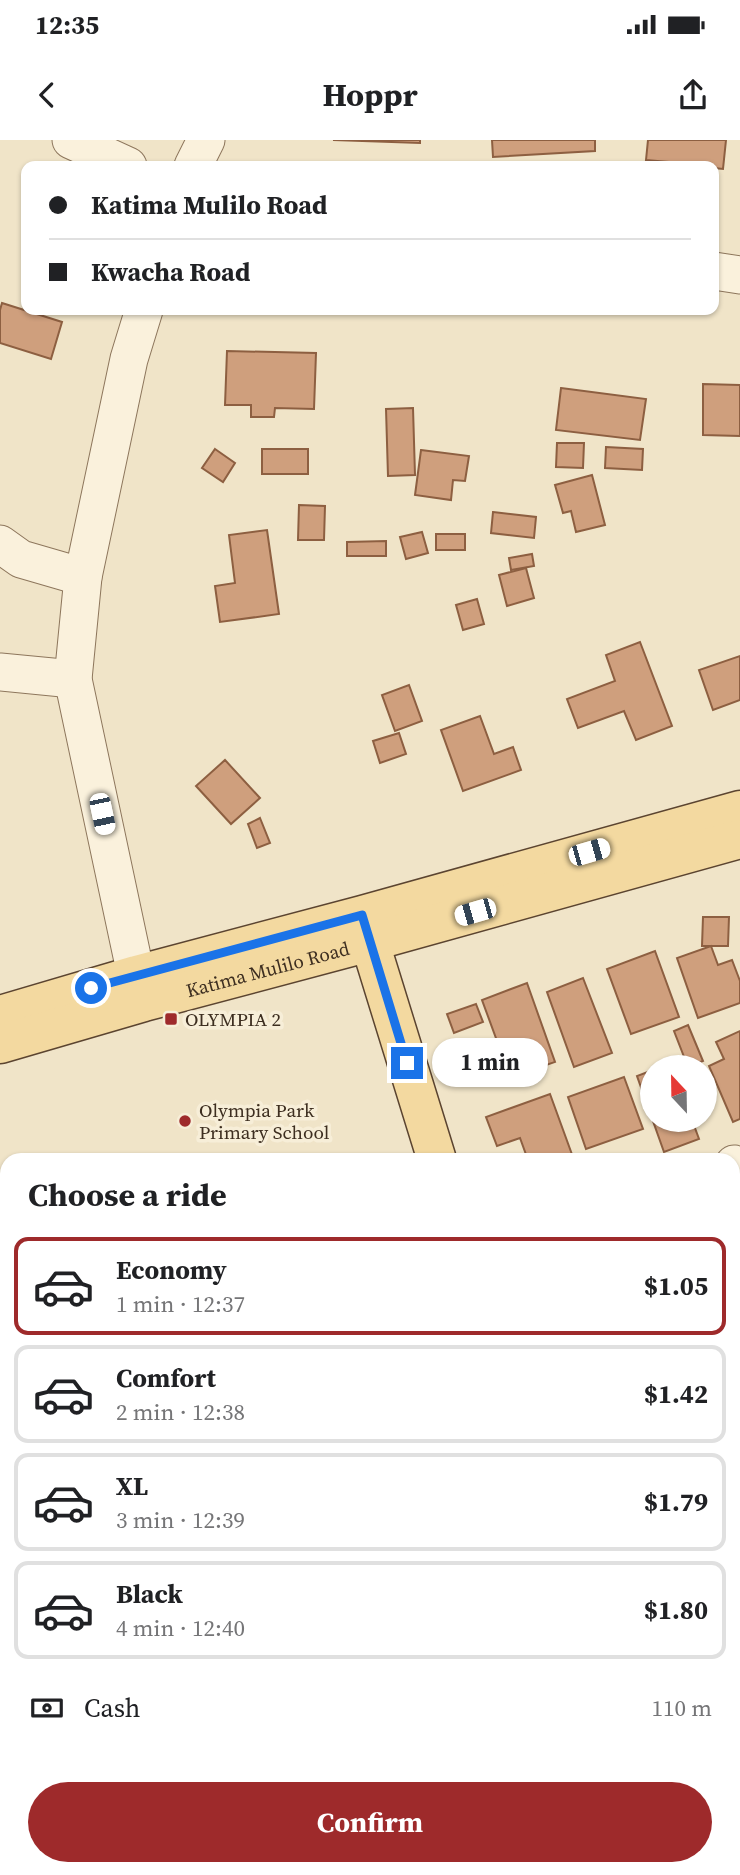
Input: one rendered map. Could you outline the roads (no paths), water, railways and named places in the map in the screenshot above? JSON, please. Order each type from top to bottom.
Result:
[{"type":"main road","name":"Katima Mulilo Road","points":[[366,928],[740,810]]},
{"type":"main road","name":"Katima Mulilo Road","points":[[0,1015],[140,988],[366,928],[740,839]]},
{"type":"main road","points":[[366,928],[435,1153]]},
{"type":"main road","name":"Katima Mulilo Road","points":[[0,1044],[140,988]]},
{"type":"street","points":[[71,140],[117,161]]},
{"type":"street","points":[[196,161],[206,140]]},
{"type":"street","points":[[719,272],[740,275]]},
{"type":"street","points":[[140,988],[73,680],[83,577],[129,359],[142,315]]},
{"type":"street","points":[[0,544],[21,559],[83,577]]},
{"type":"street","points":[[0,672],[73,680]]},
{"type":"place","name":"OLYMPIA 2","points":[[171,1019]]},
{"type":"place","name":"Olympia Park Primary School","points":[[185,1121]]}]
